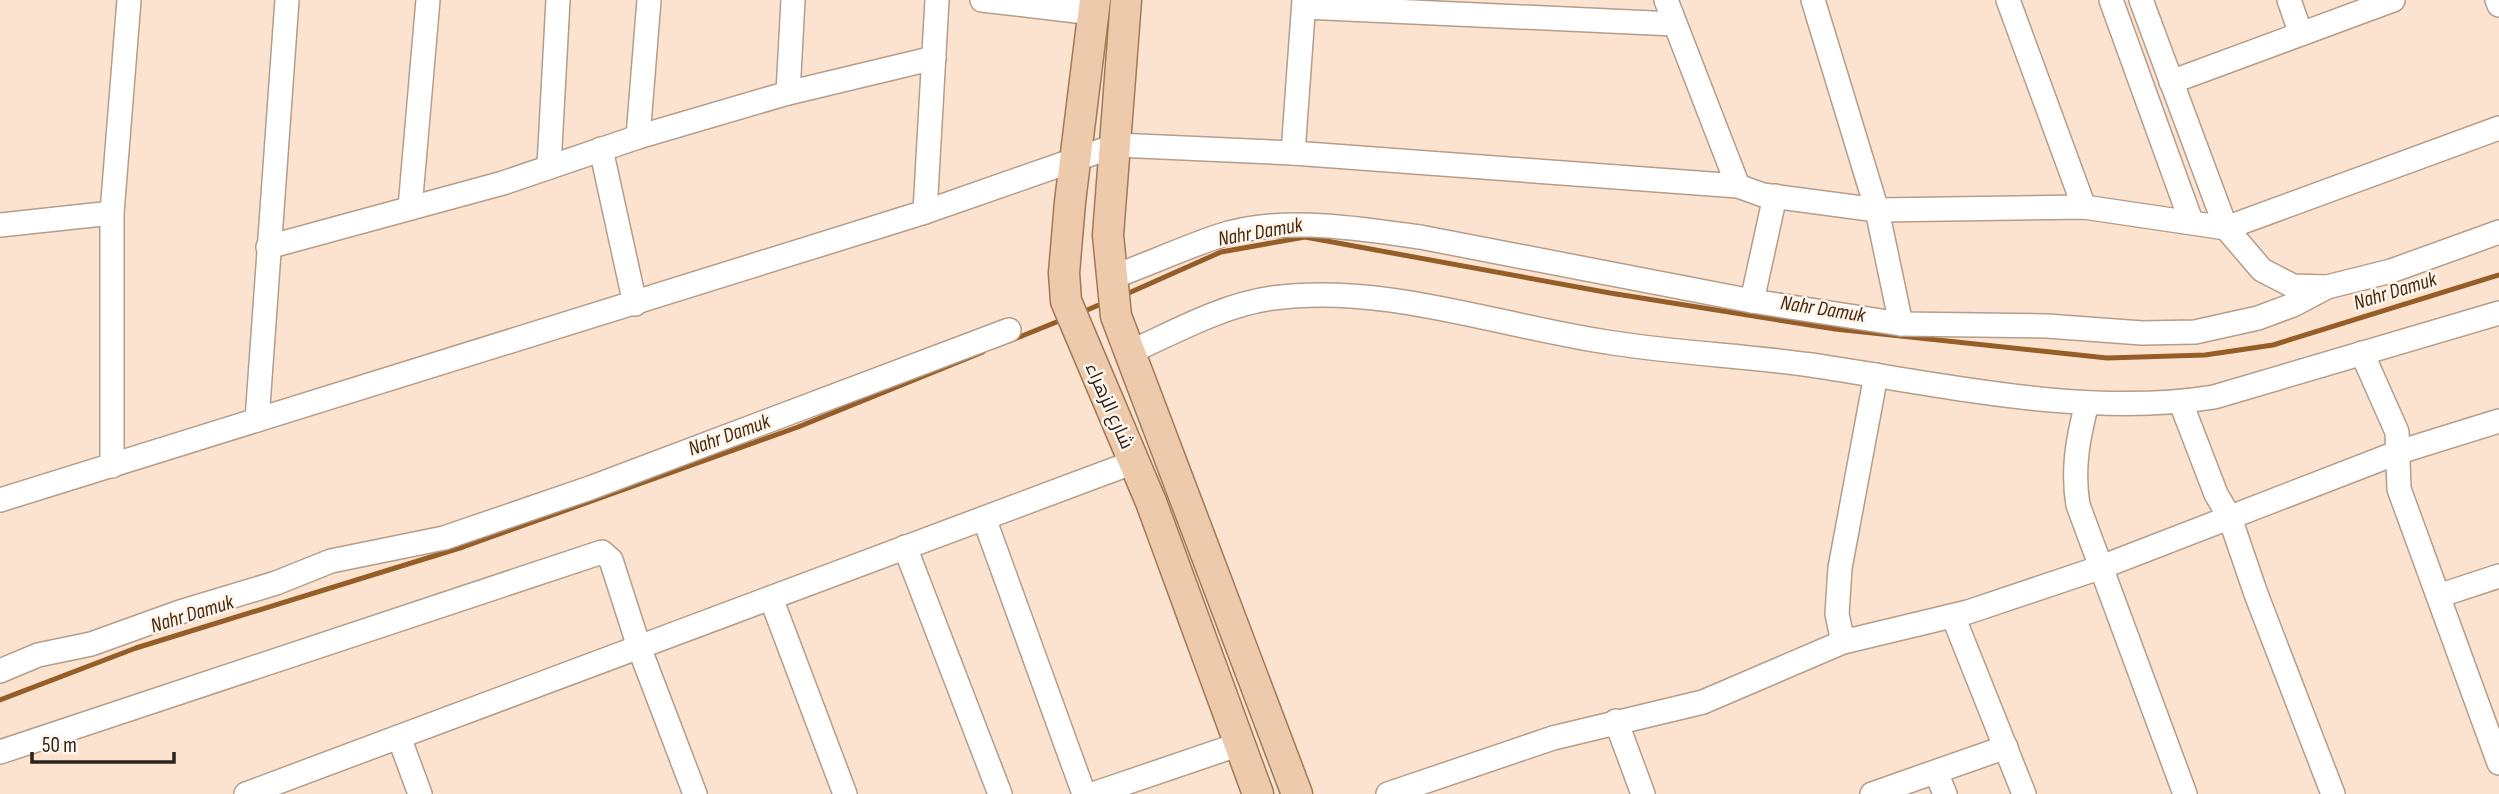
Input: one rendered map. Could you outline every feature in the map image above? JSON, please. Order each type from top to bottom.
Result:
[{"type":"main road","name":"شارع الزهراء","points":[[1126,0],[1117,145],[1108,235],[1111,284],[1126,347],[1161,428],[1297,794]]},
{"type":"main road","name":"شارع الزهراء","points":[[1094,7],[1064,273],[1066,301],[1086,354],[1134,462],[1258,794]]},
{"type":"street","points":[[112,466],[112,212],[129,0]]},
{"type":"street","points":[[257,420],[287,0]]},
{"type":"street","points":[[410,208],[428,0]]},
{"type":"street","points":[[549,166],[558,0]]},
{"type":"street","points":[[638,137],[649,0]]},
{"type":"street","points":[[788,93],[793,0]]},
{"type":"street","points":[[925,212],[937,0]]},
{"type":"street","points":[[982,0],[1094,7]]},
{"type":"street","points":[[1665,0],[1738,186]]},
{"type":"street","points":[[1813,0],[1877,210],[1902,324]]},
{"type":"street","points":[[2008,0],[2084,207]]},
{"type":"street","points":[[2111,0],[2191,222]]},
{"type":"street","points":[[2141,0],[2225,228],[2250,260],[2279,281],[2293,286],[2327,287]]},
{"type":"street","points":[[2288,0],[2301,34]]},
{"type":"street","points":[[2171,82],[2393,0]]},
{"type":"street","points":[[1293,153],[1304,4],[1674,24]]},
{"type":"street","points":[[268,247],[502,183],[638,137],[788,93],[934,58]]},
{"type":"street","points":[[0,500],[925,212],[1075,162],[1117,145],[1293,153],[1738,186],[1775,197],[1877,210],[2084,207],[2225,228],[2499,128]]},
{"type":"street","points":[[601,149],[635,304]]},
{"type":"street","points":[[1752,301],[1775,197]]},
{"type":"street","points":[[0,225],[112,212]]},
{"type":"street","points":[[1111,284],[1218,236],[1283,225],[1377,231],[1420,237],[1752,301],[1902,324],[2047,326],[2142,333],[2195,332],[2258,318],[2293,305],[2327,287],[2390,271],[2499,232]]},
{"type":"street","points":[[1126,347],[1228,308],[1272,298],[1317,295],[1410,304],[1613,344],[1779,360],[2087,402],[2181,402],[2214,397],[2499,313]]},
{"type":"street","points":[[0,671],[38,655],[90,644],[180,611],[276,583],[331,561],[444,537],[590,488],[1009,330]]},
{"type":"street","points":[[2362,353],[2397,432],[2399,489],[2438,596],[2492,723],[2499,763]]},
{"type":"street","points":[[1843,642],[1837,614],[1840,568],[1876,375]]},
{"type":"street","points":[[2087,402],[2076,449],[2074,481],[2078,505],[2099,568],[2185,794]]},
{"type":"street","points":[[2181,402],[2217,494],[2230,518],[2256,594],[2333,794]]},
{"type":"street","points":[[1388,794],[1553,738],[1616,720],[1703,702],[1843,642],[1953,616],[2099,568],[2399,452],[2499,421]]},
{"type":"street","points":[[257,792],[1134,462]]},
{"type":"street","points":[[984,518],[1084,794]]},
{"type":"street","points":[[905,547],[1000,794]]},
{"type":"street","points":[[0,752],[602,552],[611,560],[639,648],[695,794]]},
{"type":"street","points":[[2438,596],[2499,576]]},
{"type":"street","points":[[771,598],[845,794]]},
{"type":"street","points":[[1953,616],[2024,794]]},
{"type":"street","points":[[1616,720],[1643,794]]},
{"type":"street","points":[[399,737],[420,794]]},
{"type":"street","points":[[1094,794],[1240,744]]},
{"type":"street","points":[[1872,794],[2006,747]]},
{"type":"street","points":[[1936,772],[1945,794]]},
{"type":"waterway","name":"Nahr Damuk","points":[[1122,296],[1221,252],[1305,237],[1610,293],[1835,329],[2107,358],[2205,355],[2273,345],[2499,275]]},
{"type":"waterway","name":"Nahr Damuk","points":[[1080,313],[1106,302]]},
{"type":"waterway","name":"Nahr Damuk","points":[[1012,340],[1064,319]]},
{"type":"waterway","name":"Nahr Damuk","points":[[0,700],[136,648],[463,547],[798,427],[983,352]]}]
